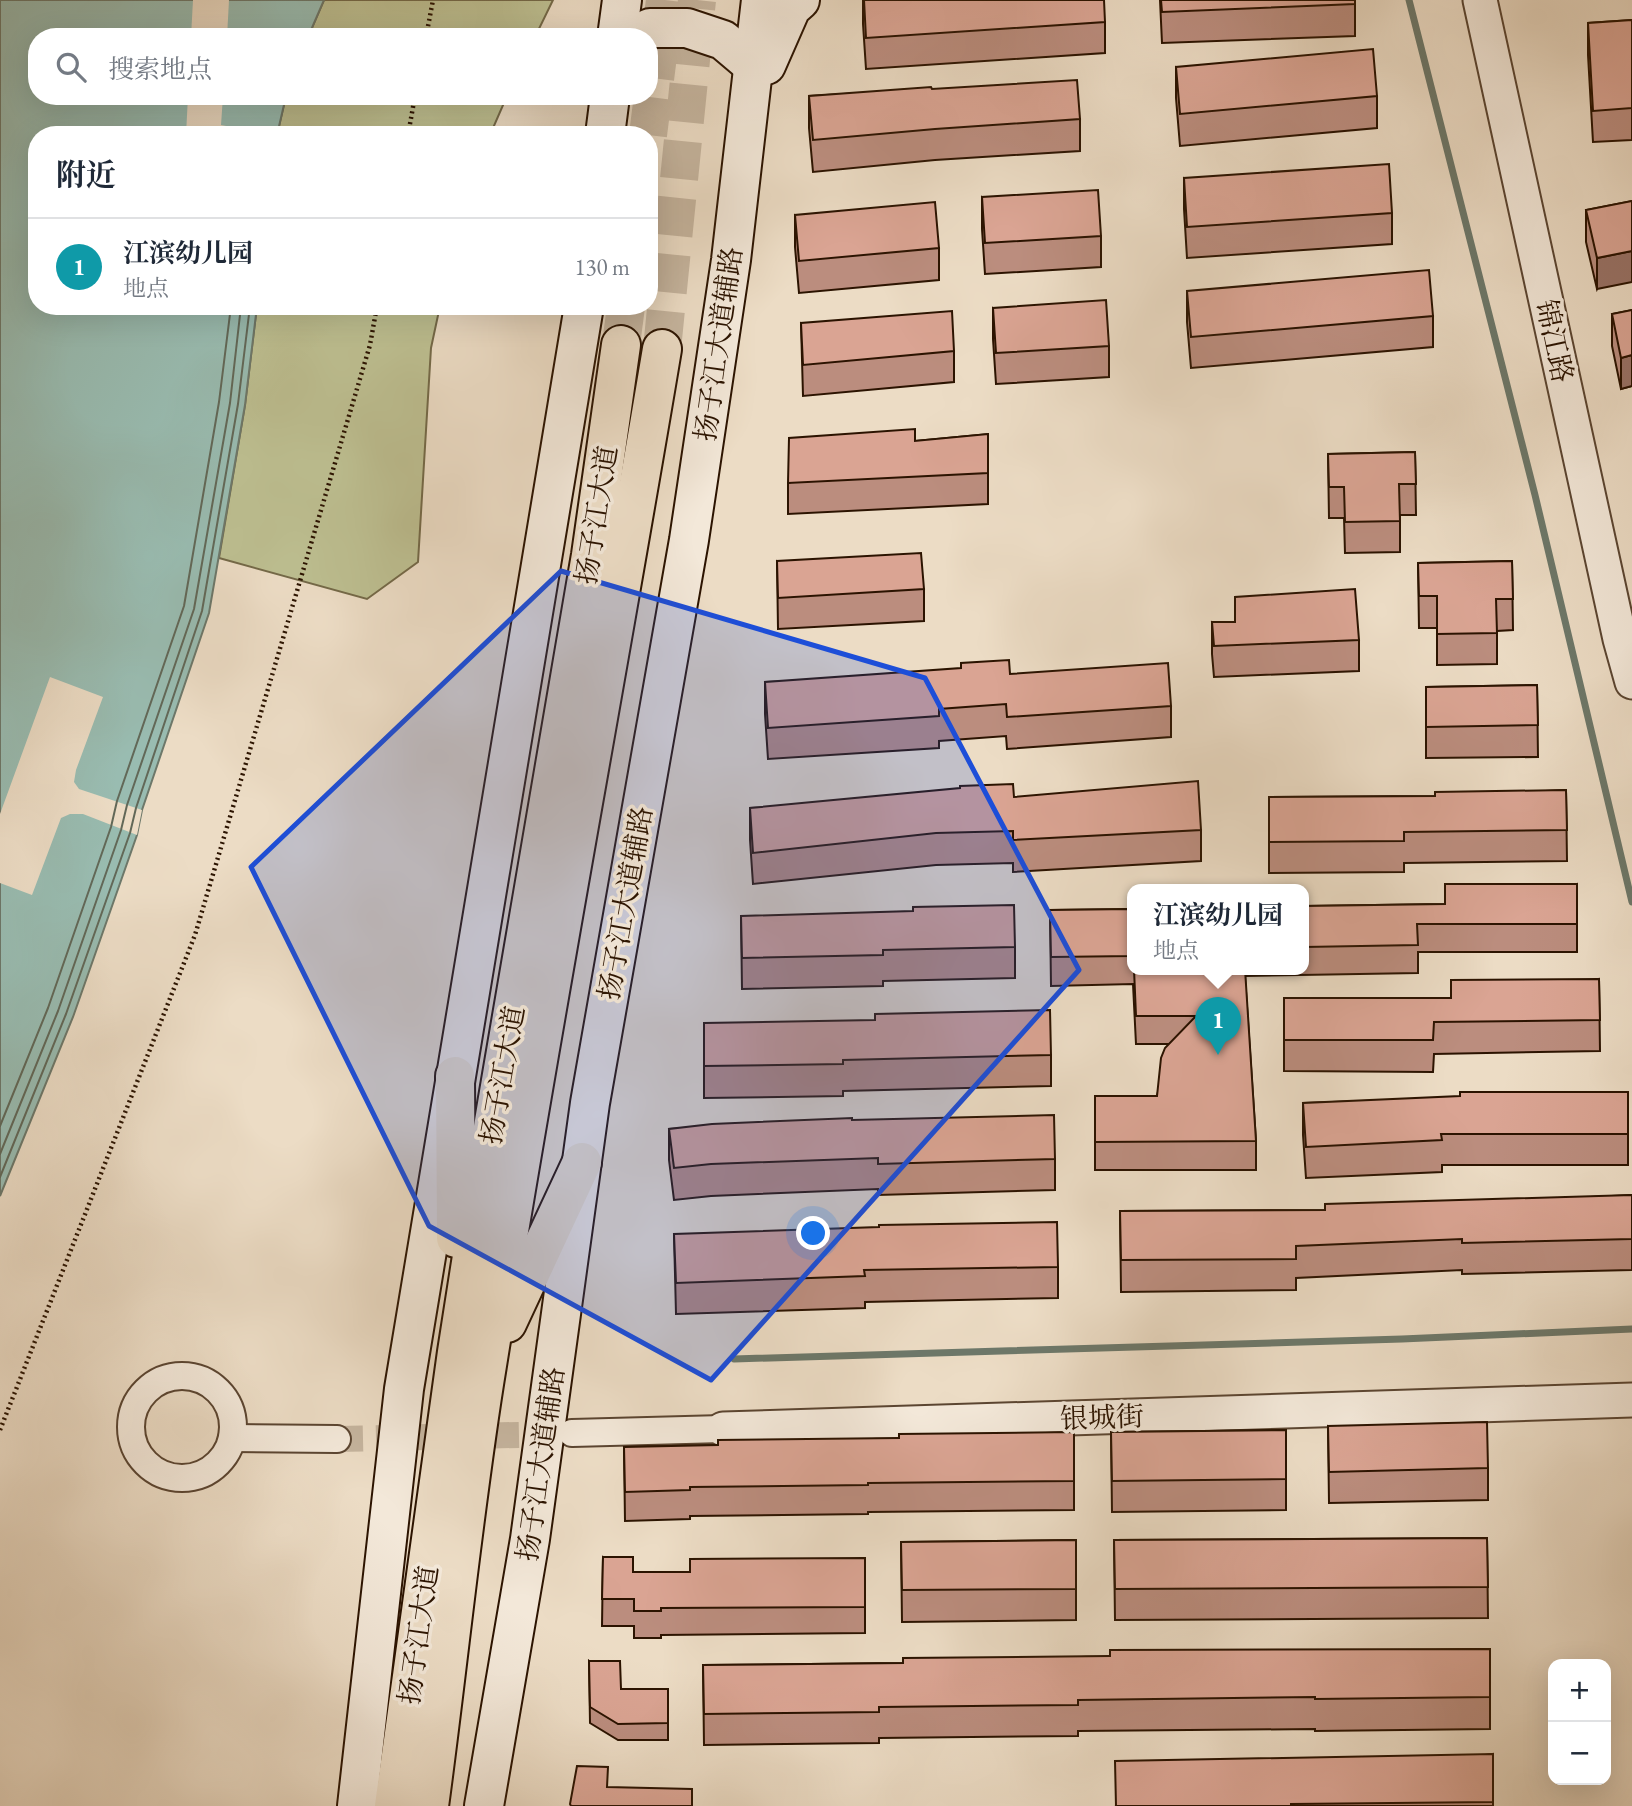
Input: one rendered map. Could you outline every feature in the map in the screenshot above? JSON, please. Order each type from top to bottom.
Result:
[{"type":"highway","name":"扬子江大道","points":[[421,1805],[471,1361],[483,1186],[591,555],[621,345]]},
{"type":"highway","name":"扬子江大道","points":[[471,1361],[553,966],[617,619],[662,349]]},
{"type":"highway","points":[[455,1076],[471,1361]]},
{"type":"highway","points":[[471,1361],[582,1162]]},
{"type":"main road","points":[[618,28],[622,0]]},
{"type":"main road","name":"扬子江大道辅路","points":[[484,1806],[530,1539],[590,1103],[689,540],[731,260],[761,0]]},
{"type":"main road","points":[[658,28],[687,28],[723,40],[753,81],[791,8],[800,0]]},
{"type":"main road","points":[[606,126],[609,105]]},
{"type":"main road","points":[[358,1806],[404,1389],[582,315]]},
{"type":"street","name":"锦江路","points":[[1480,0],[1626,638],[1632,682]]},
{"type":"street","name":"银城街","points":[[572,1433],[1632,1400]]},
{"type":"street","points":[[232,1437],[337,1439]]},
{"type":"path","points":[[428,28],[433,0]]},
{"type":"path","points":[[410,126],[413,105]]},
{"type":"path","points":[[0,1430],[195,935],[370,345],[375,315]]},
{"type":"highlighted area","points":[[561,571],[925,678],[1079,970],[711,1380],[429,1226],[251,867]]},
{"type":"green space","points":[[324,0],[553,0],[539,28],[312,28]]},
{"type":"green space","points":[[284,105],[503,105],[494,126],[279,126]]},
{"type":"green space","points":[[256,315],[438,315],[431,348],[418,562],[367,599],[219,558],[245,405]]},
{"type":"water","points":[[0,0],[324,0],[312,28],[28,28],[28,105],[284,105],[279,126],[28,126],[28,315],[256,315],[245,405],[209,613],[142,810],[137,835],[73,1017],[0,1196]]},
{"type":"pier","points":[[193,0],[229,0],[227,28],[191,28]]},
{"type":"pier","points":[[188,105],[222,105],[221,125],[226,126],[186,126]]},
{"type":"pier","points":[[50,677],[103,697],[74,782],[79,789],[142,810],[137,835],[83,814],[70,814],[61,818],[32,895],[0,883],[0,814]]},
{"type":"building","points":[[864,0],[1104,0],[1105,22],[866,38]]},
{"type":"building","points":[[1161,0],[1355,0],[1355,4],[1162,12]]},
{"type":"building","points":[[1632,20],[1632,108],[1593,111],[1588,23]]},
{"type":"building","points":[[1373,49],[1377,96],[1180,114],[1176,67]]},
{"type":"building","points":[[1077,80],[1080,119],[813,140],[809,96]]},
{"type":"building","points":[[1389,164],[1392,213],[1187,227],[1184,178]]},
{"type":"building","points":[[1098,190],[1101,236],[985,243],[982,197]]},
{"type":"building","points":[[1632,201],[1632,251],[1597,258],[1586,210]]},
{"type":"building","points":[[935,202],[939,248],[799,261],[795,215]]},
{"type":"building","points":[[1429,270],[1433,316],[1191,337],[1187,291]]},
{"type":"building","points":[[1106,300],[1109,346],[996,353],[993,308]]},
{"type":"building","points":[[1632,310],[1632,355],[1621,358],[1612,314]]},
{"type":"building","points":[[952,311],[954,351],[803,365],[801,323]]},
{"type":"building","points":[[915,429],[915,441],[988,434],[988,473],[788,483],[789,438]]},
{"type":"building","points":[[1415,452],[1416,484],[1399,484],[1400,521],[1345,522],[1344,487],[1329,487],[1328,454]]},
{"type":"building","points":[[921,553],[924,589],[778,598],[777,561]]},
{"type":"building","points":[[1512,561],[1513,599],[1496,599],[1497,633],[1437,634],[1437,596],[1419,596],[1418,563]]},
{"type":"building","points":[[1355,589],[1359,640],[1214,646],[1212,622],[1235,622],[1235,597]]},
{"type":"building","points":[[1009,660],[1010,674],[1168,663],[1171,706],[1007,717],[1006,704],[939,709],[939,716],[768,728],[765,682],[961,668],[961,663]]},
{"type":"building","points":[[1537,685],[1538,725],[1426,727],[1426,687]]},
{"type":"building","points":[[1198,781],[1201,830],[1013,840],[1013,831],[936,833],[753,853],[750,808],[960,786],[1013,784],[1014,797]]},
{"type":"building","points":[[1566,790],[1567,830],[1404,832],[1404,841],[1269,842],[1269,797],[1435,796],[1435,792]]},
{"type":"building","points":[[1445,884],[1577,884],[1577,924],[1417,924],[1418,945],[1309,947],[1309,906],[1445,904]]},
{"type":"building","points":[[1014,905],[1015,947],[883,950],[883,955],[742,958],[741,916]]},
{"type":"building","points":[[1127,909],[1127,956],[1051,957],[1050,910]]},
{"type":"building","points":[[1134,975],[1245,975],[1256,1141],[1095,1142],[1095,1096],[1157,1096],[1161,1058],[1165,1048],[1196,1016],[1136,1016]]},
{"type":"building","points":[[1599,979],[1600,1020],[1434,1022],[1433,1040],[1284,1040],[1284,998],[1451,998],[1451,980]]},
{"type":"building","points":[[1050,1010],[1051,1055],[843,1060],[843,1064],[704,1066],[704,1023],[875,1020],[875,1014]]},
{"type":"building","points":[[1460,1092],[1628,1092],[1628,1134],[1441,1134],[1442,1140],[1306,1147],[1303,1103],[1460,1096]]},
{"type":"building","points":[[1054,1115],[1055,1159],[878,1164],[878,1158],[711,1164],[674,1168],[669,1129],[712,1124],[852,1118]]},
{"type":"building","points":[[1632,1195],[1632,1239],[1462,1243],[1462,1239],[1296,1246],[1296,1259],[1121,1260],[1120,1211],[1325,1210],[1325,1204]]},
{"type":"building","points":[[1057,1222],[1058,1267],[864,1270],[865,1276],[676,1283],[674,1234],[879,1225]]},
{"type":"building","points":[[1487,1422],[1488,1468],[1329,1472],[1328,1426]]},
{"type":"building","points":[[1286,1430],[1286,1479],[1112,1481],[1111,1432]]},
{"type":"building","points":[[1074,1432],[1074,1481],[690,1487],[690,1490],[625,1492],[624,1447],[718,1445],[718,1440]]},
{"type":"building","points":[[1487,1538],[1488,1587],[1115,1589],[1114,1540]]},
{"type":"building","points":[[1076,1540],[1076,1589],[902,1590],[901,1542]]},
{"type":"building","points":[[603,1557],[633,1557],[633,1572],[690,1572],[690,1559],[865,1558],[865,1607],[661,1608],[661,1611],[634,1611],[634,1599],[602,1599]]},
{"type":"building","points":[[1490,1649],[1490,1697],[1078,1700],[1078,1705],[879,1707],[879,1712],[704,1714],[703,1665],[903,1663],[903,1658],[1110,1656],[1110,1650]]},
{"type":"building","points":[[589,1661],[620,1661],[621,1689],[668,1689],[668,1723],[618,1724],[590,1707]]},
{"type":"building","points":[[1493,1754],[1493,1802],[1116,1806],[1115,1761]]},
{"type":"building","points":[[577,1766],[608,1767],[607,1787],[692,1789],[692,1806],[571,1806]]},
{"type":"waterway","points":[[1409,0],[1535,495],[1632,902]]},
{"type":"waterway","points":[[734,1359],[1402,1339],[1632,1329]]},
{"type":"tunnel","points":[[658,56],[665,0]]},
{"type":"tunnel","points":[[662,349],[697,0]]},
{"type":"tunnel","points":[[649,126],[652,105]]},
{"type":"tunnel","points":[[621,345],[625,315]]},
{"type":"tunnel","points":[[337,1439],[560,1434]]},
{"type":"place","name":"江滨幼儿园","points":[[1218,1055]]}]
